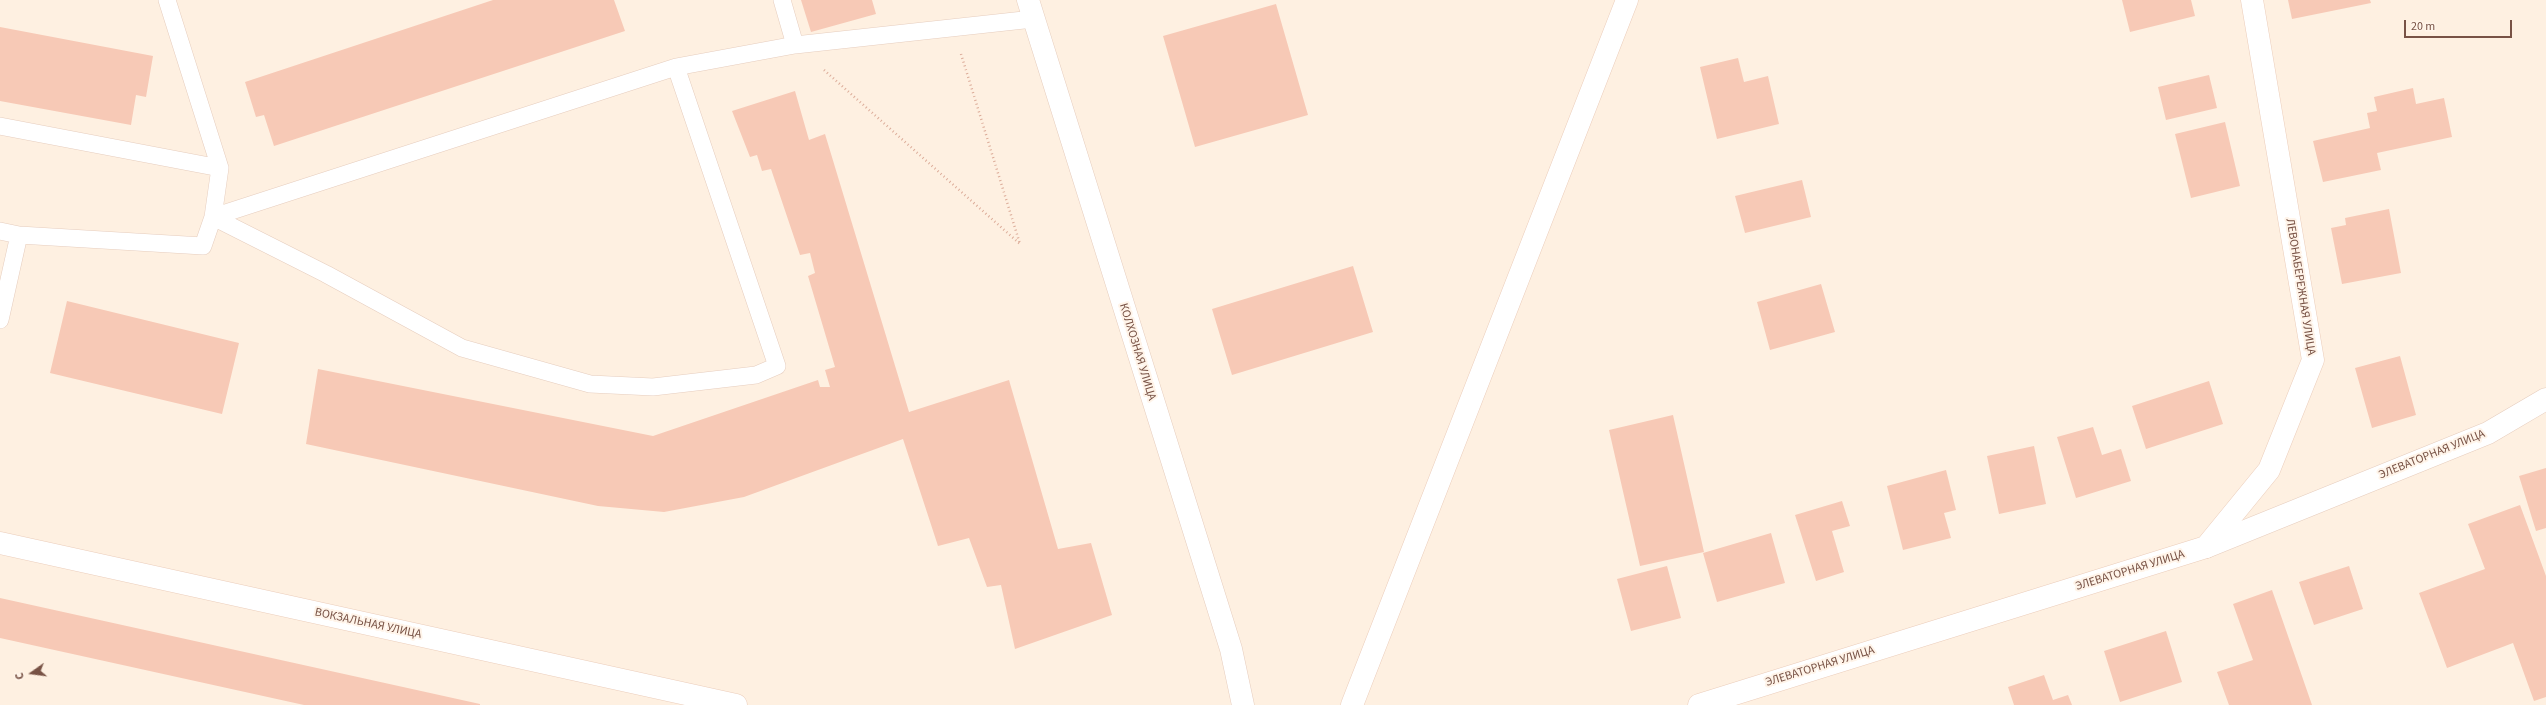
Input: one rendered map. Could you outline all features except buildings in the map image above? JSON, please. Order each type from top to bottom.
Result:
[{"type":"street","points":[[1352,705],[1627,0]]},
{"type":"street","name":"ЛЕВОНАБЕРЕЖНАЯ УЛИЦА","points":[[2206,547],[2269,470],[2313,360],[2252,0]]},
{"type":"street","name":"КОЛХОЗНАЯ УЛИЦА","points":[[1030,9],[1228,641],[1243,705]]},
{"type":"street","name":"ЭЛЕВАТОРНАЯ УЛИЦА","points":[[1699,705],[2206,547],[2488,433],[2546,399]]},
{"type":"street","name":"ВОКЗАЛЬНАЯ УЛИЦА","points":[[0,543],[736,705]]},
{"type":"lane","points":[[0,231],[19,235],[203,246],[213,217],[220,168],[167,0]]},
{"type":"lane","points":[[782,0],[795,45]]},
{"type":"lane","points":[[213,217],[676,67],[795,45],[953,26],[1030,9]]},
{"type":"lane","points":[[213,217],[326,274],[462,348],[590,384],[653,387],[756,375],[777,366],[676,67]]},
{"type":"lane","points":[[0,126],[220,168]]},
{"type":"lane","points":[[0,320],[19,235]]},
{"type":"path","points":[[795,45],[1020,244],[953,26]]}]
